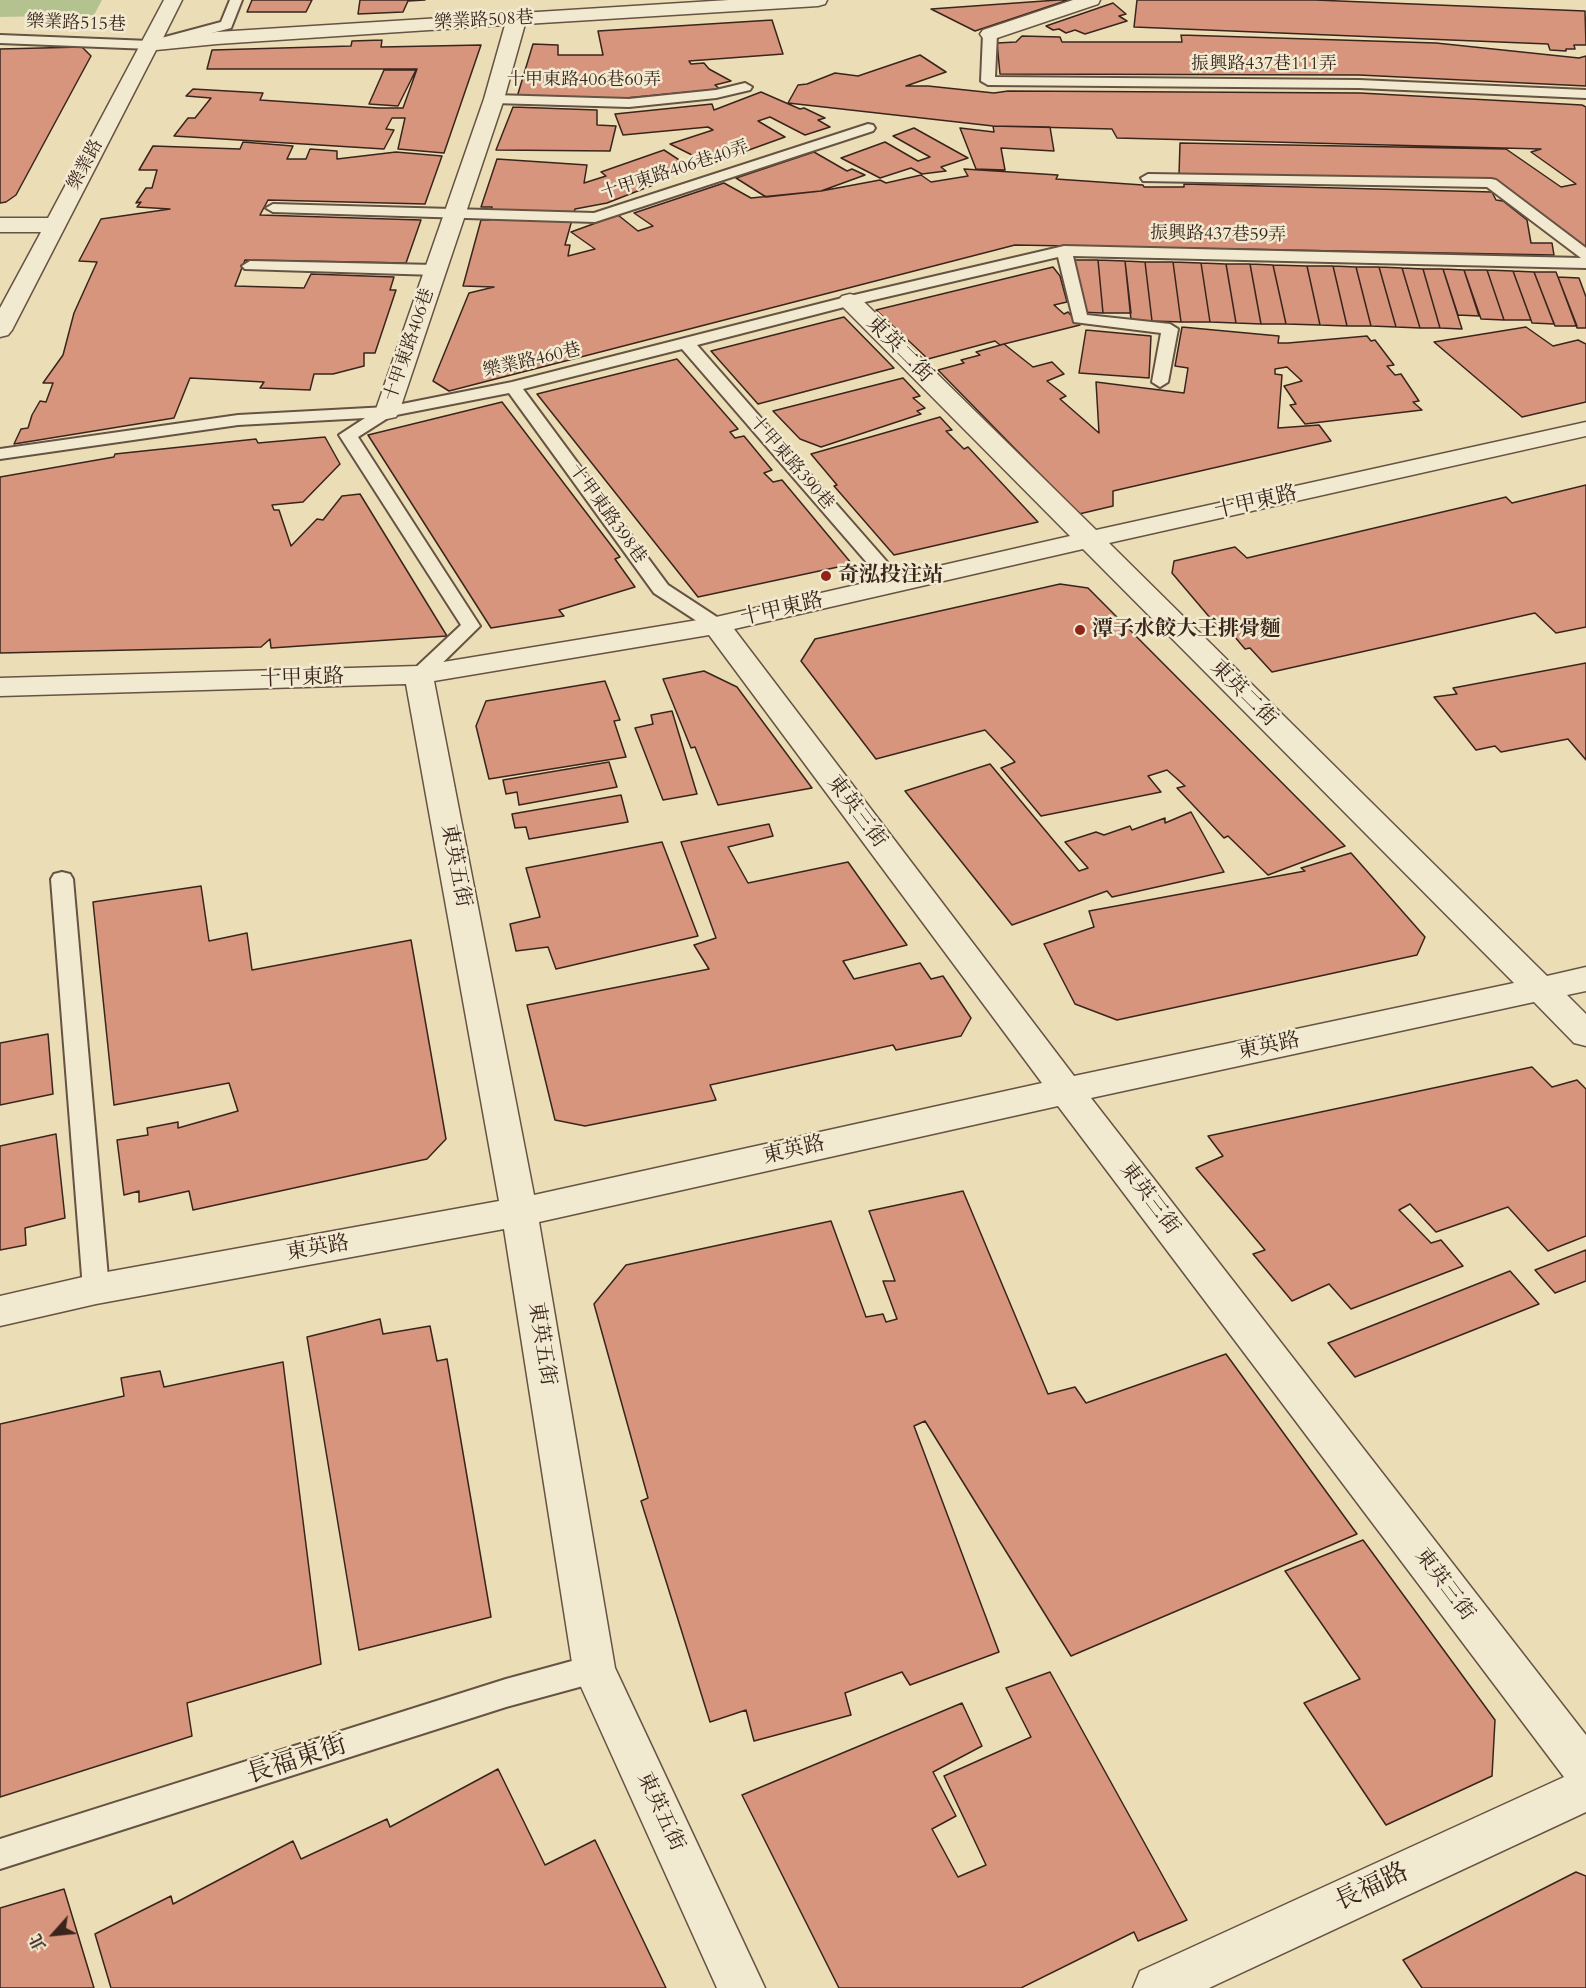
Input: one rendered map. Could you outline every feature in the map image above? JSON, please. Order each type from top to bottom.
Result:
[{"type":"street","name":"樂業路","points":[[0,330],[173,0]]},
{"type":"street","name":"樂業路508巷","points":[[150,45],[217,38],[818,0]]},
{"type":"street","points":[[990,34],[1091,0]]},
{"type":"street","name":"十甲東路406巷","points":[[387,412],[494,99],[517,18]]},
{"type":"street","points":[[0,225],[54,225]]},
{"type":"street","name":"東英二街","points":[[850,301],[1586,1034]]},
{"type":"street","name":"十甲東路","points":[[0,687],[419,675],[716,625],[1586,429]]},
{"type":"street","name":"東英三街","points":[[716,625],[1066,1090],[1586,1770]]},
{"type":"street","name":"東英五街","points":[[419,675],[519,1212],[594,1669],[741,1988]]},
{"type":"street","name":"東英路","points":[[0,1311],[96,1289],[519,1212],[1066,1090],[1586,979]]},
{"type":"street","name":"長福路","points":[[1157,1988],[1586,1789]]},
{"type":"lane","name":"樂業路515巷","points":[[0,39],[150,45],[225,25],[236,0]]},
{"type":"lane","name":"振興路437巷111弄","points":[[990,34],[987,81],[1359,84],[1586,94]]},
{"type":"lane","name":"十甲東路406巷60弄","points":[[494,99],[629,103],[716,94],[745,87]]},
{"type":"lane","name":"十甲東路406巷40弄","points":[[273,208],[595,218],[868,128]]},
{"type":"lane","points":[[1148,178],[1491,183],[1586,255]]},
{"type":"lane","points":[[1064,251],[1080,319],[1170,329],[1160,382]]},
{"type":"lane","name":"振興路437巷59弄","points":[[1064,251],[1586,263]]},
{"type":"lane","name":"樂業路460巷","points":[[0,454],[238,420],[387,412],[513,387],[850,301],[1064,251]]},
{"type":"lane","points":[[250,266],[436,270]]},
{"type":"lane","name":"十甲東路390巷","points":[[687,344],[895,583]]},
{"type":"lane","name":"十甲東路398巷","points":[[513,387],[661,589],[716,625]]},
{"type":"lane","name":"十甲東路406巷","points":[[387,412],[348,435],[471,626],[419,675]]},
{"type":"lane","points":[[62,879],[96,1289]]},
{"type":"lane","name":"長福東街","points":[[0,1854],[506,1693],[594,1669]]},
{"type":"green space","points":[[0,0],[102,0],[94,15],[0,17]]},
{"type":"building","points":[[252,0],[312,0],[306,12],[247,12]]},
{"type":"building","points":[[360,0],[425,0],[408,1],[403,12],[358,14]]},
{"type":"building","points":[[1068,0],[975,31],[931,9]]},
{"type":"building","points":[[1137,0],[1315,0],[1585,11],[1586,45],[1574,45],[1575,49],[1566,49],[1566,51],[1550,50],[1548,44],[1134,27]]},
{"type":"building","points":[[1113,3],[1126,14],[1119,16],[1127,21],[1085,34],[1075,30],[1066,33],[1046,26]]},
{"type":"building","points":[[772,20],[783,54],[689,61],[691,64],[704,63],[709,69],[731,81],[715,85],[720,89],[605,100],[517,97],[533,44],[558,45],[558,55],[603,55],[598,31]]},
{"type":"building","points":[[1181,35],[1436,43],[1579,58],[1586,56],[1586,86],[1359,75],[1000,74],[997,43],[1016,42],[1022,36],[1060,37],[1062,42],[1182,42]]},
{"type":"building","points":[[382,40],[381,47],[481,45],[444,153],[398,149],[405,118],[392,118],[386,129],[394,130],[384,149],[174,136],[188,118],[195,118],[211,98],[186,96],[193,89],[263,93],[260,100],[403,108],[417,69],[207,69],[212,50],[351,46],[352,41]]},
{"type":"building","points":[[82,47],[91,56],[16,195],[0,203],[0,49]]},
{"type":"building","points":[[920,55],[946,72],[906,86],[994,93],[1008,91],[1360,93],[1582,105],[1586,107],[1586,251],[1494,179],[1179,175],[1180,143],[1506,149],[1561,187],[1576,184],[1531,152],[1541,149],[1117,138],[1112,129],[993,126],[788,103],[798,85],[807,84],[835,73],[858,76]]},
{"type":"building","points":[[384,70],[416,70],[398,106],[369,104]]},
{"type":"building","points":[[761,92],[825,118],[818,120],[830,127],[805,135],[770,117],[758,121],[785,137],[710,164],[670,144],[713,130],[708,127],[623,135],[615,114],[712,104],[714,110]]},
{"type":"building","points":[[513,107],[597,110],[597,125],[616,126],[610,151],[496,150]]},
{"type":"building","points":[[993,126],[1050,127],[1054,151],[1001,148],[1005,170],[976,169],[960,128],[994,132]]},
{"type":"building","points":[[914,128],[968,158],[941,167],[946,171],[922,174],[911,168],[880,178],[841,158],[885,142],[918,161],[930,157],[893,136]]},
{"type":"building","points":[[243,142],[293,146],[287,159],[306,159],[310,149],[337,151],[337,159],[396,152],[442,156],[425,204],[268,200],[260,215],[421,220],[406,263],[245,260],[235,286],[304,288],[311,274],[394,277],[390,290],[396,290],[375,353],[364,353],[364,366],[333,374],[314,374],[310,390],[260,388],[264,382],[190,378],[174,418],[14,444],[21,429],[28,428],[40,401],[46,402],[53,383],[43,383],[63,355],[74,313],[97,262],[79,261],[101,219],[170,209],[137,207],[141,202],[136,203],[146,188],[152,188],[157,170],[139,170],[153,146],[240,149]]},
{"type":"building","points":[[664,150],[690,167],[646,182],[653,185],[607,203],[575,209],[565,245],[570,245],[568,256],[595,249],[571,232],[618,215],[638,231],[653,226],[634,213],[724,183],[751,198],[821,191],[880,180],[886,183],[921,175],[931,182],[968,176],[964,169],[1058,175],[1056,179],[1143,185],[1144,187],[1184,187],[1184,184],[1492,192],[1496,200],[1503,201],[1527,220],[1531,243],[1552,243],[1554,255],[1015,245],[449,391],[433,381],[469,293],[494,287],[463,286],[481,220],[490,220],[492,207],[481,207],[497,159],[587,165],[584,183],[606,176],[601,172]]},
{"type":"building","points":[[814,152],[847,171],[852,169],[865,175],[821,191],[766,197],[736,178]]},
{"type":"building","points":[[1071,260],[1098,260],[1103,313],[1076,312]]},
{"type":"building","points":[[1098,260],[1125,261],[1131,313],[1103,313]]},
{"type":"building","points":[[1125,261],[1145,262],[1152,321],[1131,320]]},
{"type":"building","points":[[1145,262],[1173,262],[1181,322],[1152,321]]},
{"type":"building","points":[[1173,262],[1201,263],[1210,322],[1181,322]]},
{"type":"building","points":[[1201,263],[1226,264],[1236,323],[1210,322]]},
{"type":"building","points":[[1226,264],[1250,264],[1261,324],[1236,323]]},
{"type":"building","points":[[1250,264],[1273,265],[1286,324],[1261,324]]},
{"type":"building","points":[[1273,265],[1307,266],[1320,325],[1286,324]]},
{"type":"building","points":[[1307,266],[1333,266],[1347,326],[1320,325]]},
{"type":"building","points":[[1333,266],[1356,267],[1371,326],[1347,326]]},
{"type":"building","points":[[1053,267],[1060,276],[1067,302],[1054,305],[1064,314],[1068,312],[1080,325],[1000,345],[995,341],[928,359],[876,310]]},
{"type":"building","points":[[1356,267],[1379,267],[1396,327],[1371,326]]},
{"type":"building","points":[[1379,267],[1402,268],[1420,328],[1396,327]]},
{"type":"building","points":[[1402,268],[1423,269],[1440,328],[1420,328]]},
{"type":"building","points":[[1423,269],[1443,269],[1462,329],[1440,328]]},
{"type":"building","points":[[1443,269],[1464,270],[1479,316],[1458,315]]},
{"type":"building","points":[[1464,270],[1487,270],[1504,320],[1481,319]]},
{"type":"building","points":[[1487,270],[1513,271],[1531,320],[1504,320]]},
{"type":"building","points":[[1513,271],[1534,272],[1554,324],[1532,323]]},
{"type":"building","points":[[1534,272],[1556,272],[1577,326],[1555,326]]},
{"type":"building","points":[[1558,277],[1579,278],[1586,297],[1586,328],[1577,328]]},
{"type":"building","points":[[844,317],[894,368],[758,404],[711,351]]},
{"type":"building","points":[[1182,327],[1279,336],[1278,343],[1367,336],[1371,341],[1375,340],[1394,365],[1387,366],[1395,375],[1401,374],[1419,401],[1413,402],[1422,410],[1305,424],[1290,405],[1296,404],[1284,386],[1302,381],[1287,367],[1275,369],[1275,374],[1282,375],[1278,428],[1319,425],[1331,441],[1113,491],[1113,506],[1079,514],[938,370],[964,363],[961,360],[980,355],[976,352],[1004,344],[1033,367],[1052,362],[1064,374],[1047,381],[1066,396],[1060,399],[1099,433],[1096,382],[1184,393],[1188,368],[1175,366]]},
{"type":"building","points":[[1526,327],[1553,346],[1578,340],[1586,344],[1586,402],[1522,417],[1434,342]]},
{"type":"building","points":[[1086,330],[1151,336],[1149,378],[1079,373]]},
{"type":"building","points":[[677,359],[738,429],[730,432],[735,438],[744,436],[772,470],[764,473],[773,482],[782,480],[852,564],[698,597],[537,394]]},
{"type":"building","points":[[903,378],[920,396],[913,398],[925,408],[917,411],[921,414],[821,447],[800,439],[773,411]]},
{"type":"building","points":[[502,402],[620,557],[615,559],[635,587],[559,610],[564,616],[491,628],[368,435]]},
{"type":"building","points":[[940,417],[952,430],[946,431],[964,449],[968,447],[1038,522],[894,555],[834,486],[837,485],[811,454]]},
{"type":"building","points":[[325,437],[340,464],[303,502],[272,505],[274,510],[279,510],[291,546],[317,519],[323,520],[342,496],[360,494],[447,636],[271,648],[270,639],[261,647],[0,653],[0,477],[114,457],[115,454],[256,439],[258,443]]},
{"type":"building","points":[[1586,485],[1586,627],[1556,633],[1535,613],[1272,672],[1250,648],[1245,649],[1224,624],[1217,626],[1172,573],[1174,561],[1235,547],[1247,558],[1506,497],[1512,503]]},
{"type":"building","points":[[1060,584],[1088,588],[1345,846],[1268,875],[1228,836],[1224,838],[1177,788],[1185,786],[1167,770],[1148,776],[1161,792],[1041,816],[1001,768],[1015,762],[985,730],[876,759],[801,661],[815,639]]},
{"type":"building","points":[[1586,663],[1586,760],[1568,739],[1501,752],[1495,746],[1476,750],[1434,697],[1457,694],[1453,688]]},
{"type":"building","points":[[704,671],[737,687],[812,788],[718,805],[695,747],[691,748],[663,679]]},
{"type":"building","points":[[605,681],[620,720],[614,721],[626,757],[489,779],[476,726],[486,701]]},
{"type":"building","points":[[672,711],[697,794],[663,800],[635,728],[653,724],[651,715]]},
{"type":"building","points":[[609,762],[617,787],[519,805],[517,792],[506,794],[503,780]]},
{"type":"building","points":[[990,764],[1079,871],[1088,868],[1065,842],[1096,832],[1104,835],[1130,826],[1132,830],[1165,818],[1165,823],[1191,812],[1224,872],[1112,897],[1107,891],[1012,925],[905,791]]},
{"type":"building","points":[[621,795],[628,822],[529,839],[526,827],[515,828],[512,814]]},
{"type":"building","points":[[769,824],[773,836],[728,847],[748,883],[848,862],[907,945],[843,961],[854,979],[920,963],[931,979],[943,976],[971,1018],[961,1036],[896,1050],[893,1045],[710,1085],[716,1100],[585,1126],[555,1120],[527,1005],[709,969],[694,945],[716,938],[681,842]]},
{"type":"building","points":[[662,842],[698,936],[556,969],[548,947],[516,951],[510,924],[540,917],[526,868]]},
{"type":"building","points":[[1351,853],[1425,937],[1417,955],[1117,1020],[1075,1004],[1044,944],[1094,927],[1089,911],[1305,871],[1301,868]]},
{"type":"building","points":[[201,886],[209,941],[247,933],[252,970],[411,940],[446,1139],[427,1159],[193,1210],[189,1191],[139,1202],[139,1191],[124,1195],[117,1140],[148,1135],[147,1128],[178,1122],[178,1128],[238,1111],[229,1083],[114,1105],[93,902]]},
{"type":"building","points":[[48,1034],[53,1094],[0,1105],[0,1043]]},
{"type":"building","points":[[1532,1067],[1552,1087],[1577,1080],[1586,1089],[1586,1236],[1548,1251],[1508,1207],[1436,1232],[1410,1204],[1399,1210],[1431,1243],[1441,1240],[1463,1266],[1351,1309],[1329,1284],[1292,1301],[1253,1254],[1265,1250],[1196,1168],[1223,1156],[1208,1136]]},
{"type":"building","points":[[56,1134],[65,1218],[25,1228],[26,1245],[0,1250],[0,1146]]},
{"type":"building","points":[[963,1191],[1048,1394],[1075,1387],[1086,1403],[1226,1354],[1357,1534],[1071,1656],[925,1421],[914,1426],[999,1652],[910,1685],[902,1672],[845,1693],[851,1715],[754,1741],[746,1710],[710,1722],[641,1501],[648,1498],[594,1304],[626,1265],[831,1221],[866,1317],[883,1314],[886,1322],[897,1319],[883,1281],[895,1281],[869,1211]]},
{"type":"building","points":[[1586,1250],[1586,1281],[1555,1293],[1535,1270]]},
{"type":"building","points":[[1510,1271],[1539,1304],[1355,1377],[1328,1343]]},
{"type":"building","points":[[380,1319],[383,1334],[430,1326],[437,1361],[447,1359],[491,1617],[359,1650],[307,1337]]},
{"type":"building","points":[[283,1362],[321,1664],[187,1703],[192,1736],[0,1797],[0,1424],[124,1396],[121,1378],[160,1371],[164,1387]]},
{"type":"building","points":[[1363,1540],[1495,1720],[1492,1776],[1386,1825],[1304,1703],[1360,1679],[1285,1571]]},
{"type":"building","points":[[1050,1672],[1187,1920],[1138,1941],[1134,1932],[1021,1988],[839,1988],[742,1795],[962,1703],[982,1746],[933,1772],[956,1816],[932,1829],[958,1877],[986,1865],[944,1776],[1031,1737],[1006,1688]]},
{"type":"building","points":[[498,1769],[545,1865],[595,1840],[666,1988],[111,1988],[95,1934],[171,1896],[173,1904],[293,1841],[301,1859],[387,1819],[390,1827]]},
{"type":"building","points":[[1576,1872],[1586,1876],[1586,1988],[1422,1988],[1403,1960]]},
{"type":"building","points":[[64,1889],[94,1988],[0,1988],[0,1908]]},
{"type":"place","name":"奇泓投注站","points":[[826,576]]},
{"type":"place","name":"潭子水餃大王排骨麵","points":[[1080,630]]}]
